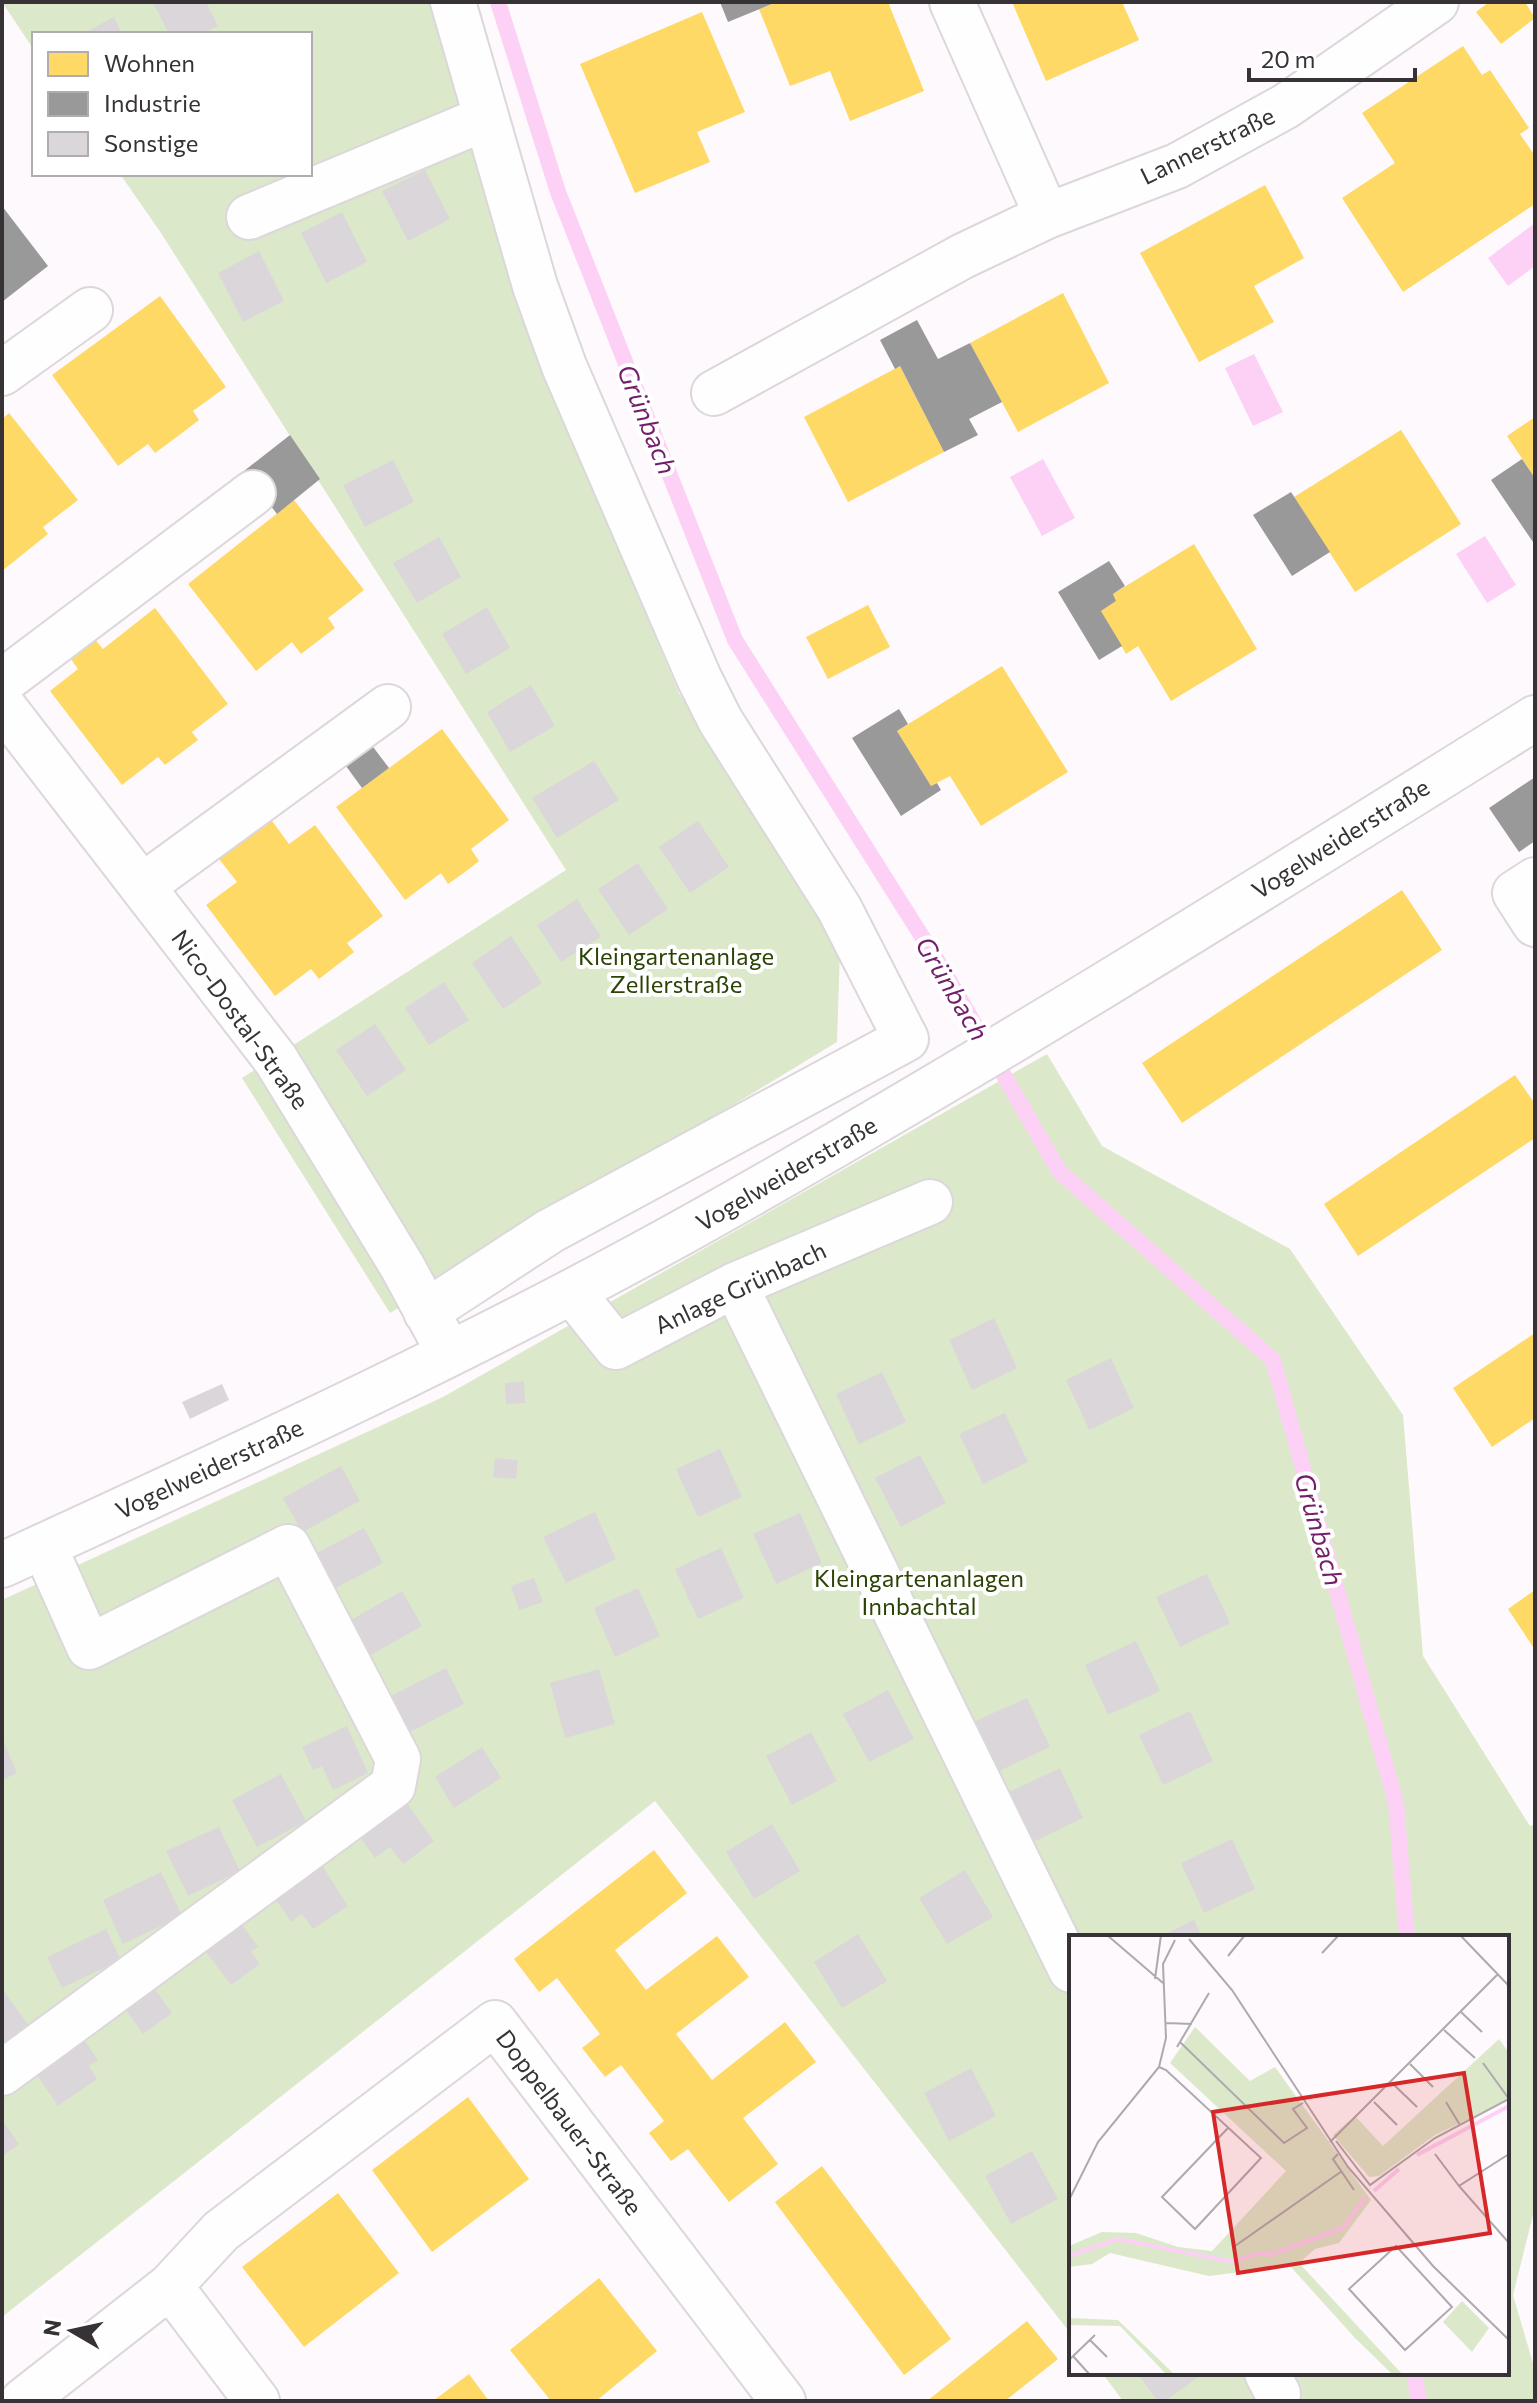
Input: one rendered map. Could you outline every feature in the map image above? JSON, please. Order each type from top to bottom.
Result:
[{"type":"street","points":[[426,1312],[550,1231],[906,1039],[839,908],[720,720],[699,678],[564,366],[535,286],[453,2]]},
{"type":"street","points":[[952,2],[1047,216]]},
{"type":"street","name":"Lannerstraße","points":[[714,393],[1047,216],[1177,166],[1273,114],[1436,2]]},
{"type":"street","points":[[249,217],[486,118]]},
{"type":"street","points":[[2,373],[90,310]]},
{"type":"street","points":[[2,682],[253,493]]},
{"type":"street","name":"Nico-Dostal-Straße","points":[[2,705],[144,885],[276,1060],[450,1355]]},
{"type":"street","points":[[144,885],[388,707]]},
{"type":"street","name":"Vogelweiderstraße","points":[[2,1565],[450,1355],[706,1219],[1026,1031],[1535,718]]},
{"type":"street","points":[[1535,880],[1515,893],[1535,924]]},
{"type":"street","name":"Anlage Grünbach","points":[[572,1292],[616,1347],[735,1285],[930,1202]]},
{"type":"street","points":[[735,1285],[1069,1966]]},
{"type":"street","points":[[2,2073],[393,1786],[398,1759],[288,1547],[89,1647],[44,1546]]},
{"type":"street","name":"Doppelbauer-Straße","points":[[23,2401],[170,2286],[221,2231],[495,2023],[783,2401]]},
{"type":"street","points":[[170,2286],[257,2401]]},
{"type":"green space","name":"Kleingartenanlage Zellerstraße","points":[[2,2],[434,2],[541,367],[679,693],[840,949],[837,1042],[390,1313],[242,1078],[566,870],[161,233],[121,176],[312,176],[312,32],[32,32],[32,47]]},
{"type":"green space","name":"Kleingartenanlagen Innbachtal","points":[[1047,1054],[1102,1146],[1290,1249],[1403,1415],[1423,1656],[1530,1826],[1535,1824],[1535,2207],[1513,2295],[1535,2370],[1535,2401],[1123,2401],[1104,2375],[1509,2375],[1509,1935],[1069,1935],[1069,2331],[655,1801],[2,2317],[2,1600],[443,1397]]},
{"type":"shaded area","points":[[1535,223],[1535,266],[1508,286],[1488,258]]},
{"type":"shaded area","points":[[1254,354],[1283,412],[1253,426],[1225,368]]},
{"type":"shaded area","points":[[1043,459],[1075,518],[1042,536],[1010,477]]},
{"type":"shaded area","points":[[1485,536],[1516,585],[1487,603],[1456,554]]},
{"type":"building: Wohnen","points":[[778,2],[888,2],[924,91],[850,121],[830,71],[790,86],[759,9]]},
{"type":"building: Wohnen","points":[[1012,2],[1122,2],[1139,40],[1046,81]]},
{"type":"building: Wohnen","points":[[1489,2],[1525,2],[1535,18],[1501,44],[1476,12]]},
{"type":"building: Wohnen","points":[[702,12],[745,112],[697,132],[710,162],[635,193],[580,64]]},
{"type":"building: Wohnen","points":[[1463,46],[1482,75],[1490,70],[1529,128],[1520,134],[1535,156],[1535,204],[1403,292],[1342,198],[1395,163],[1362,113]]},
{"type":"building: Wohnen","points":[[1265,185],[1304,258],[1254,286],[1274,322],[1199,362],[1140,253]]},
{"type":"building: Wohnen","points":[[1063,293],[1109,383],[1018,432],[970,343]]},
{"type":"building: Wohnen","points":[[160,296],[226,387],[193,411],[199,420],[155,453],[148,444],[118,466],[52,375]]},
{"type":"building: Wohnen","points":[[900,366],[944,452],[848,502],[804,417]]},
{"type":"building: Wohnen","points":[[9,413],[78,500],[43,527],[48,534],[2,571],[2,419]]},
{"type":"building: Wohnen","points":[[1535,417],[1535,478],[1507,436]]},
{"type":"building: Wohnen","points":[[1401,430],[1461,524],[1355,592],[1294,497]]},
{"type":"building: Wohnen","points":[[294,500],[364,590],[328,618],[335,628],[301,654],[292,642],[256,671],[188,584]]},
{"type":"building: Wohnen","points":[[1194,544],[1257,649],[1171,701],[1138,646],[1126,654],[1101,611],[1116,601],[1113,594]]},
{"type":"building: Wohnen","points":[[868,605],[890,647],[828,679],[806,637]]},
{"type":"building: Wohnen","points":[[155,608],[228,704],[192,732],[198,740],[165,765],[158,757],[122,785],[50,691],[78,669],[63,648],[87,630],[103,649]]},
{"type":"building: Wohnen","points":[[1002,666],[1068,772],[981,826],[950,776],[931,786],[897,731]]},
{"type":"building: Wohnen","points":[[442,729],[509,820],[471,849],[479,861],[465,872],[448,884],[441,873],[405,900],[336,807]]},
{"type":"building: Wohnen","points":[[264,810],[289,844],[315,825],[383,916],[347,943],[354,952],[319,979],[311,969],[275,996],[206,905],[237,882],[212,850]]},
{"type":"building: Wohnen","points":[[1402,890],[1442,950],[1182,1123],[1142,1063]]},
{"type":"building: Wohnen","points":[[1515,1075],[1535,1104],[1535,1138],[1358,1256],[1324,1204]]},
{"type":"building: Wohnen","points":[[1535,1333],[1535,1418],[1492,1447],[1453,1388]]},
{"type":"building: Wohnen","points":[[1535,1590],[1535,1650],[1508,1609]]},
{"type":"building: Wohnen","points":[[654,1850],[687,1893],[615,1950],[646,1990],[717,1936],[749,1977],[676,2034],[712,2080],[785,2022],[816,2062],[743,2118],[778,2164],[729,2202],[688,2149],[671,2161],[649,2133],[664,2121],[621,2065],[605,2077],[582,2048],[600,2034],[557,1978],[539,1992],[514,1959]]},
{"type":"building: Wohnen","points":[[468,2097],[529,2179],[432,2252],[372,2170]]},
{"type":"building: Wohnen","points":[[822,2166],[951,2339],[904,2375],[775,2202]]},
{"type":"building: Wohnen","points":[[338,2193],[399,2273],[304,2347],[242,2267]]},
{"type":"building: Wohnen","points":[[599,2278],[657,2351],[596,2401],[551,2401],[510,2350]]},
{"type":"building: Wohnen","points":[[1027,2321],[1058,2359],[1005,2401],[927,2401]]},
{"type":"building: Wohnen","points":[[469,2374],[489,2401],[433,2401]]},
{"type":"building: Industrie","points":[[720,2],[777,2],[728,22]]},
{"type":"building: Industrie","points":[[2,206],[48,266],[2,302]]},
{"type":"building: Industrie","points":[[917,320],[938,359],[970,343],[1002,402],[969,419],[978,435],[944,452],[900,366],[895,369],[880,340]]},
{"type":"building: Industrie","points":[[290,435],[320,479],[277,514],[244,471]]},
{"type":"building: Industrie","points":[[1522,459],[1535,478],[1535,545],[1491,480]]},
{"type":"building: Industrie","points":[[1291,492],[1330,552],[1292,576],[1253,515]]},
{"type":"building: Industrie","points":[[1109,561],[1125,586],[1113,594],[1116,601],[1101,611],[1122,646],[1099,660],[1058,592]]},
{"type":"building: Industrie","points":[[899,709],[908,724],[897,731],[931,786],[937,783],[941,790],[901,816],[852,738]]},
{"type":"building: Industrie","points":[[364,735],[389,768],[362,788],[338,755]]},
{"type":"building: Industrie","points":[[1535,777],[1535,841],[1519,852],[1489,808]]},
{"type":"building: Sonstige","points":[[153,2],[206,2],[218,26],[206,32],[168,32]]},
{"type":"building: Sonstige","points":[[114,17],[121,32],[86,32]]},
{"type":"building: Sonstige","points":[[425,170],[450,219],[408,241],[382,191]]},
{"type":"building: Sonstige","points":[[342,212],[367,262],[326,283],[301,233]]},
{"type":"building: Sonstige","points":[[259,251],[284,301],[243,322],[218,273]]},
{"type":"building: Sonstige","points":[[393,460],[414,502],[365,527],[343,485]]},
{"type":"building: Sonstige","points":[[439,537],[461,577],[417,603],[393,563]]},
{"type":"building: Sonstige","points":[[487,607],[510,648],[466,674],[442,634]]},
{"type":"building: Sonstige","points":[[531,685],[555,726],[510,752],[487,712]]},
{"type":"building: Sonstige","points":[[594,761],[619,800],[557,838],[532,798]]},
{"type":"building: Sonstige","points":[[698,821],[729,867],[690,893],[659,847]]},
{"type":"building: Sonstige","points":[[638,863],[668,909],[629,935],[598,889]]},
{"type":"building: Sonstige","points":[[577,899],[601,937],[561,962],[537,925]]},
{"type":"building: Sonstige","points":[[511,936],[542,983],[503,1009],[472,963]]},
{"type":"building: Sonstige","points":[[444,982],[469,1020],[429,1045],[405,1008]]},
{"type":"building: Sonstige","points":[[375,1024],[406,1070],[367,1096],[336,1050]]},
{"type":"building: Sonstige","points":[[994,1318],[1017,1368],[972,1390],[949,1340]]},
{"type":"building: Sonstige","points":[[1111,1358],[1134,1408],[1089,1430],[1066,1380]]},
{"type":"building: Sonstige","points":[[882,1372],[906,1422],[859,1444],[836,1394]]},
{"type":"building: Sonstige","points":[[524,1381],[525,1403],[506,1404],[505,1383]]},
{"type":"building: Sonstige","points":[[222,1384],[229,1400],[190,1419],[182,1402]]},
{"type":"building: Sonstige","points":[[1005,1413],[1028,1462],[983,1484],[959,1434]]},
{"type":"building: Sonstige","points":[[720,1449],[742,1497],[698,1517],[676,1469]]},
{"type":"building: Sonstige","points":[[920,1455],[946,1503],[901,1527],[875,1478]]},
{"type":"building: Sonstige","points":[[495,1458],[518,1460],[516,1479],[493,1477]]},
{"type":"building: Sonstige","points":[[341,1466],[360,1501],[302,1532],[283,1498]]},
{"type":"building: Sonstige","points":[[595,1512],[616,1559],[566,1583],[543,1537]]},
{"type":"building: Sonstige","points":[[800,1513],[822,1563],[776,1584],[753,1534]]},
{"type":"building: Sonstige","points":[[364,1528],[383,1563],[334,1589],[315,1554]]},
{"type":"building: Sonstige","points":[[721,1548],[744,1598],[698,1619],[675,1569]]},
{"type":"building: Sonstige","points":[[1207,1574],[1230,1623],[1180,1647],[1156,1597]]},
{"type":"building: Sonstige","points":[[534,1578],[543,1602],[519,1610],[511,1586]]},
{"type":"building: Sonstige","points":[[638,1588],[660,1636],[615,1657],[594,1608]]},
{"type":"building: Sonstige","points":[[402,1591],[422,1626],[369,1656],[349,1621]]},
{"type":"building: Sonstige","points":[[1136,1641],[1160,1691],[1108,1715],[1085,1665]]},
{"type":"building: Sonstige","points":[[446,1668],[464,1704],[410,1732],[391,1696]]},
{"type":"building: Sonstige","points":[[599,1669],[615,1724],[565,1738],[550,1683]]},
{"type":"building: Sonstige","points":[[888,1690],[914,1739],[869,1762],[843,1714]]},
{"type":"building: Sonstige","points":[[1027,1698],[1050,1747],[999,1771],[975,1721]]},
{"type":"building: Sonstige","points":[[1190,1711],[1213,1761],[1163,1785],[1139,1735]]},
{"type":"building: Sonstige","points":[[347,1726],[368,1773],[333,1790],[322,1766],[313,1770],[302,1747]]},
{"type":"building: Sonstige","points":[[811,1732],[837,1781],[792,1805],[766,1756]]},
{"type":"building: Sonstige","points":[[2,1738],[17,1773],[2,1780]]},
{"type":"building: Sonstige","points":[[482,1747],[501,1778],[454,1808],[435,1777]]},
{"type":"building: Sonstige","points":[[1060,1768],[1083,1818],[1033,1842],[1009,1792]]},
{"type":"building: Sonstige","points":[[281,1774],[306,1821],[257,1847],[232,1800]]},
{"type":"building: Sonstige","points":[[401,1795],[434,1841],[403,1864],[390,1847],[375,1858],[354,1829]]},
{"type":"building: Sonstige","points":[[772,1824],[800,1871],[754,1899],[726,1852]]},
{"type":"building: Sonstige","points":[[219,1827],[240,1871],[188,1896],[166,1851]]},
{"type":"building: Sonstige","points":[[1232,1839],[1255,1889],[1204,1913],[1181,1863]]},
{"type":"building: Sonstige","points":[[320,1862],[348,1906],[313,1929],[302,1914],[291,1922],[272,1894]]},
{"type":"building: Sonstige","points":[[965,1870],[993,1917],[947,1944],[919,1898]]},
{"type":"building: Sonstige","points":[[161,1872],[182,1916],[123,1944],[103,1900]]},
{"type":"building: Sonstige","points":[[1194,1920],[1201,1935],[1163,1935]]},
{"type":"building: Sonstige","points":[[239,1921],[258,1947],[251,1951],[260,1964],[231,1985],[203,1948]]},
{"type":"building: Sonstige","points":[[106,1929],[121,1960],[62,1988],[47,1957]]},
{"type":"building: Sonstige","points":[[858,1934],[887,1981],[842,2008],[814,1962]]},
{"type":"building: Sonstige","points":[[152,1985],[172,2013],[143,2034],[123,2006]]},
{"type":"building: Sonstige","points":[[2,1989],[28,2024],[2,2044]]},
{"type":"building: Sonstige","points":[[83,2038],[98,2060],[89,2066],[97,2079],[58,2106],[35,2072]]},
{"type":"building: Sonstige","points":[[971,2068],[996,2116],[949,2141],[924,2093]]},
{"type":"building: Sonstige","points":[[2,2120],[19,2144],[2,2156]]},
{"type":"building: Sonstige","points":[[1032,2151],[1058,2199],[1011,2224],[985,2176]]},
{"type":"building: Sonstige","points":[[1139,2375],[1201,2375],[1165,2401],[1157,2401]]},
{"type":"waterway","name":"Grünbach","points":[[498,2],[558,192],[735,640],[945,973],[1059,1171],[1273,1360],[1396,1803],[1407,1935]]},
{"type":"waterway","name":"Grünbach","points":[[1414,2375],[1419,2401]]}]
